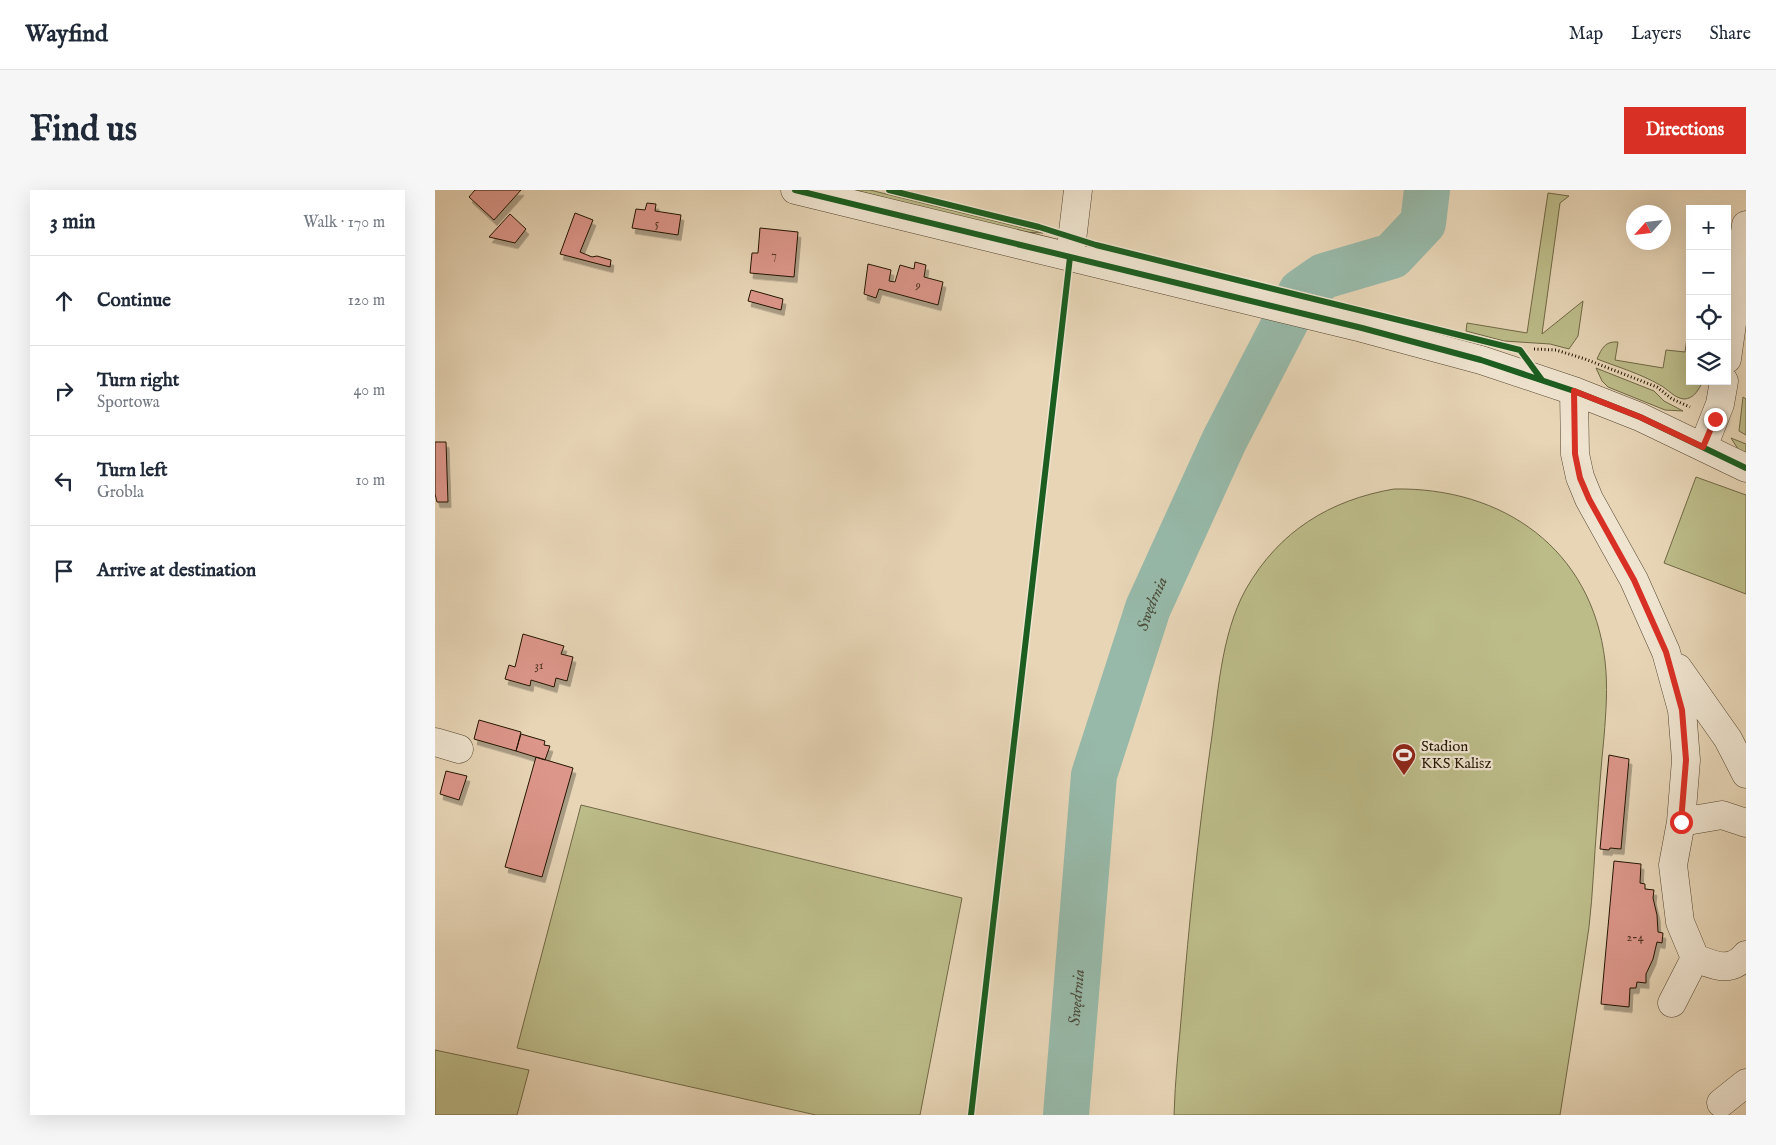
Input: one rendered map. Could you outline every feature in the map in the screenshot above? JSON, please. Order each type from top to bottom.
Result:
[{"type":"street","points":[[795,190],[1362,328],[1481,360],[1574,391],[1640,417],[1746,468]]},
{"type":"street","points":[[1069,257],[1078,190]]},
{"type":"street","points":[[1730,340],[1746,225]]},
{"type":"street","points":[[1703,447],[1719,404],[1723,385]]},
{"type":"street","points":[[1574,391],[1575,454],[1580,478],[1589,499],[1634,580],[1666,652],[1682,710],[1686,760],[1681,822],[1673,865],[1680,922],[1695,958],[1719,968],[1740,962],[1746,955]]},
{"type":"street","points":[[1666,652],[1728,739],[1746,774]]},
{"type":"street","points":[[1681,822],[1722,815],[1746,823]]},
{"type":"street","points":[[1672,1003],[1695,958]]},
{"type":"street","points":[[1721,1103],[1746,1083]]},
{"type":"green space","points":[[853,190],[870,190],[1043,233],[1022,232]]},
{"type":"green space","points":[[1548,193],[1569,196],[1560,203],[1542,334],[1583,301],[1578,336],[1569,349],[1550,344],[1504,341],[1466,331],[1467,323],[1527,333]]},
{"type":"green space","points":[[1614,342],[1618,342],[1615,360],[1663,368],[1666,350],[1685,352],[1686,345],[1686,385],[1701,385],[1688,399],[1677,397],[1645,377],[1597,359],[1607,344]]},
{"type":"green space","points":[[1596,368],[1654,391],[1664,401],[1683,411],[1665,410],[1608,387],[1602,381]]},
{"type":"green space","points":[[1743,397],[1746,399],[1746,435],[1739,431]]},
{"type":"green space","points":[[1731,438],[1746,444],[1746,454],[1738,449]]},
{"type":"green space","points":[[1696,477],[1746,495],[1746,594],[1664,563]]},
{"type":"green space","name":"Stadion KKS Kalisz","points":[[1394,489],[1434,491],[1471,499],[1505,513],[1535,532],[1561,557],[1582,587],[1597,621],[1606,670],[1605,728],[1589,927],[1560,1115],[1174,1115],[1188,944],[1202,815],[1221,668],[1237,607],[1246,589],[1274,550],[1308,521],[1349,501]]},
{"type":"green space","points":[[581,805],[962,898],[920,1115],[816,1115],[517,1048]]},
{"type":"green space","points":[[435,1050],[529,1070],[517,1115],[435,1115]]},
{"type":"building","points":[[475,190],[521,190],[494,220],[469,197]]},
{"type":"building","points":[[647,203],[656,204],[655,211],[681,215],[678,235],[632,228],[636,209],[645,210]]},
{"type":"building","points":[[575,213],[593,220],[580,252],[592,257],[597,256],[611,260],[610,267],[560,254]]},
{"type":"building","points":[[510,214],[526,229],[515,243],[489,237]]},
{"type":"building","points":[[760,228],[798,232],[794,277],[750,273],[752,253],[758,253]]},
{"type":"building","points":[[915,262],[926,265],[924,277],[943,282],[938,305],[879,289],[876,298],[864,294],[868,264],[891,270],[889,281],[895,282],[900,265],[914,269]]},
{"type":"building","points":[[751,290],[783,299],[781,310],[748,301]]},
{"type":"building","points":[[435,442],[446,442],[448,502],[437,502],[435,494]]},
{"type":"building","points":[[523,634],[564,646],[561,654],[573,657],[567,681],[556,678],[554,687],[531,680],[530,686],[505,679],[509,665],[515,667]]},
{"type":"building","points":[[479,720],[521,732],[516,751],[474,739]]},
{"type":"building","points":[[521,734],[545,741],[544,745],[550,746],[545,760],[516,751]]},
{"type":"building","points":[[1609,755],[1629,759],[1621,849],[1610,848],[1609,850],[1600,849]]},
{"type":"building","points":[[536,757],[573,768],[542,877],[505,867]]},
{"type":"building","points":[[446,771],[467,776],[459,800],[440,794]]},
{"type":"building","points":[[1614,861],[1641,864],[1640,883],[1645,884],[1645,889],[1654,890],[1653,898],[1658,932],[1663,933],[1662,943],[1657,942],[1653,959],[1646,974],[1646,983],[1637,982],[1636,988],[1630,988],[1629,1007],[1601,1004]]},
{"type":"waterway","name":"Swędrnia","points":[[1066,1115],[1094,775],[1148,608],[1224,441],[1301,292],[1324,276],[1392,256],[1423,223],[1427,190]]},
{"type":"cycle path","points":[[795,190],[1362,328],[1481,360],[1574,391],[1640,417],[1746,468]]},
{"type":"cycle path","points":[[889,190],[1039,227],[1096,245],[1520,350],[1542,380]]},
{"type":"cycle path","points":[[971,1115],[1070,257]]},
{"type":"place","name":"Stadion KKS Kalisz","points":[[1404,776]]},
{"type":"route","points":[[1681,822],[1686,760],[1682,710],[1666,652],[1634,580],[1589,499],[1580,478],[1575,454],[1574,391],[1640,417],[1703,447],[1715,419]]}]
